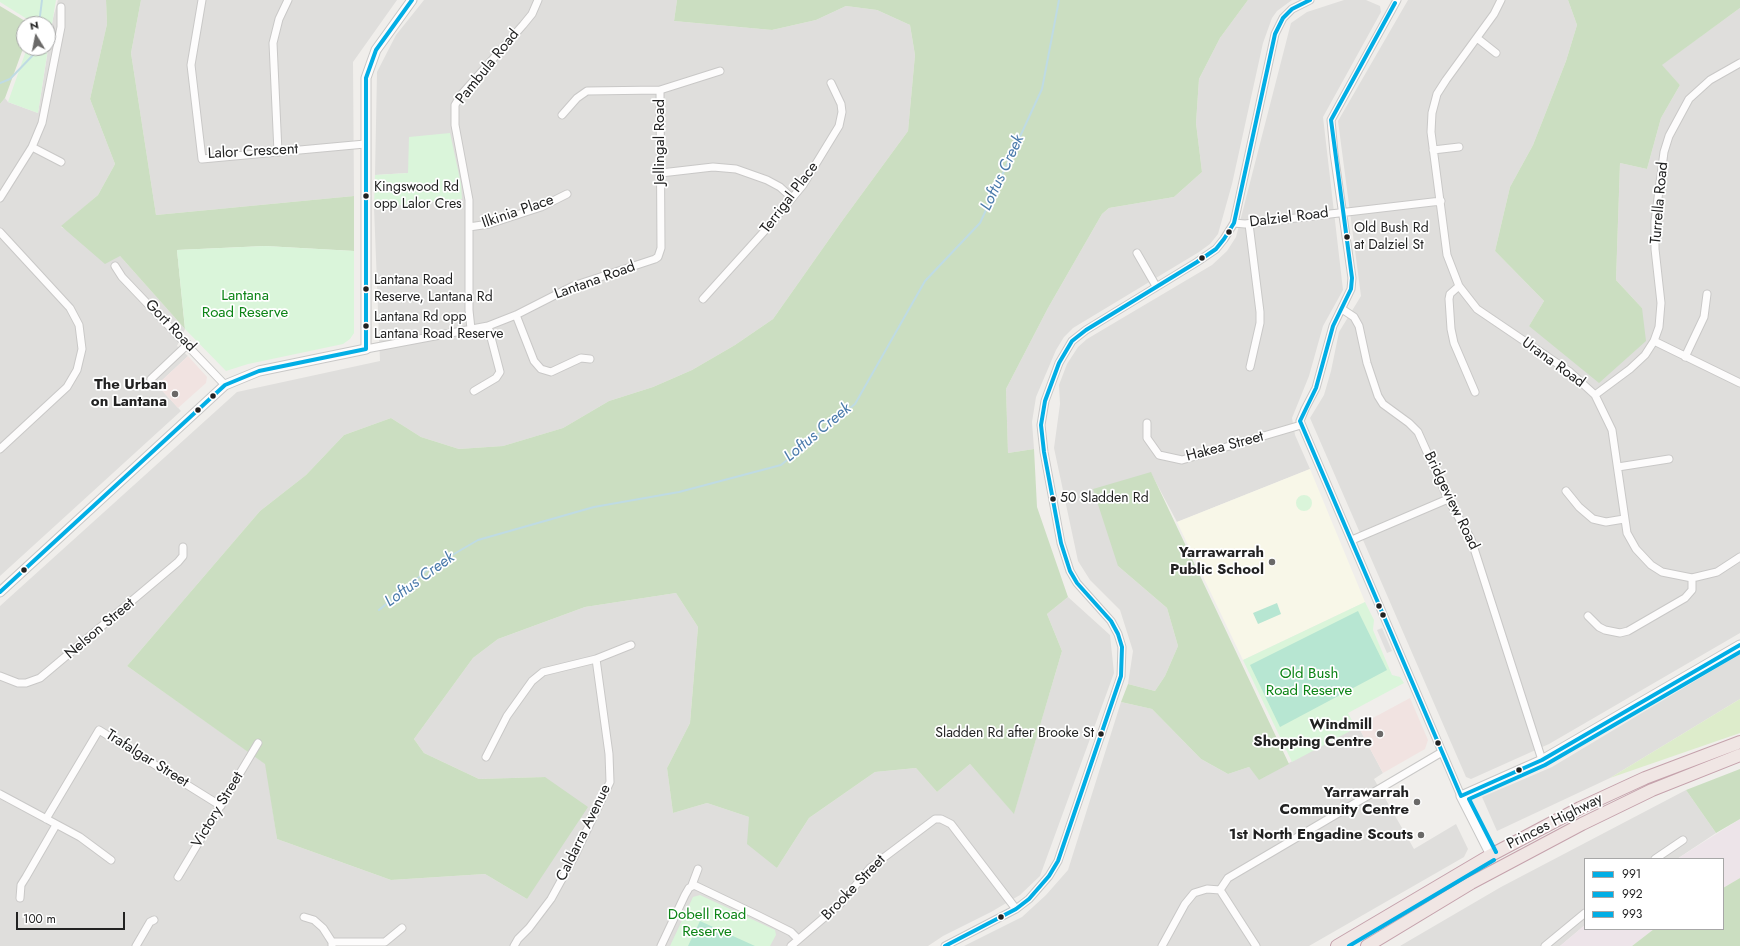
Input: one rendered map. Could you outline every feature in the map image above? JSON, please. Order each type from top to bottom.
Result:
[{"type":"highway","name":"Princes Highway","points":[[1338,946],[1490,855],[1603,796],[1672,767],[1740,742]]},
{"type":"highway","name":"Princes Highway","points":[[1367,946],[1471,883],[1601,814],[1658,787],[1740,754]]},
{"type":"highway","points":[[1471,883],[1485,866],[1490,855],[1505,856],[1579,817],[1601,814]]},
{"type":"street","name":"Lalor Crescent","points":[[202,0],[191,65],[202,159],[365,144]]},
{"type":"street","points":[[278,152],[273,43],[279,19],[288,0]]},
{"type":"street","points":[[366,349],[365,88],[368,68],[376,50],[412,0]]},
{"type":"street","name":"Pambula Road","points":[[471,329],[469,310],[468,188],[455,125],[455,105],[532,14],[538,0]]},
{"type":"street","points":[[945,946],[1016,909],[1040,888],[1049,876],[1058,861],[1118,689],[1123,660],[1122,647],[1111,621],[1077,583],[1065,558],[1044,452],[1042,416],[1059,363],[1072,341],[1086,330],[1216,249],[1224,239],[1234,223],[1275,34],[1283,18],[1292,9],[1310,0]]},
{"type":"street","name":"Urana Road","points":[[1501,0],[1477,38],[1437,94],[1431,122],[1433,150],[1447,255],[1459,286],[1477,309],[1570,372],[1595,395],[1612,430],[1624,520],[1631,542],[1651,565],[1662,572],[1692,578],[1717,572],[1740,557]]},
{"type":"street","points":[[1394,1],[1331,120],[1342,212],[1352,278],[1351,289],[1333,326],[1316,388],[1301,418],[1302,426],[1461,796],[1490,855]]},
{"type":"street","points":[[0,198],[32,147],[44,114],[61,27],[61,6]]},
{"type":"street","points":[[1477,38],[1496,53]]},
{"type":"street","name":"Turrella Road","points":[[1595,395],[1630,369],[1645,355],[1654,341],[1659,327],[1661,303],[1655,248],[1655,221],[1663,160],[1669,136],[1689,99],[1710,80],[1740,63]]},
{"type":"street","name":"Jellingal Road","points":[[658,257],[661,248],[660,90],[720,71]]},
{"type":"street","name":"Terrigal Place","points":[[704,299],[769,226],[803,185],[840,126],[841,104],[831,83]]},
{"type":"street","points":[[562,115],[577,98],[587,91],[660,90]]},
{"type":"street","points":[[32,147],[61,162]]},
{"type":"street","points":[[1433,150],[1459,147]]},
{"type":"street","points":[[661,173],[712,167],[736,169],[767,180],[780,187],[792,198]]},
{"type":"street","name":"Ilkinia Place","points":[[469,227],[482,226],[541,207],[567,194]]},
{"type":"street","name":"Dalziel Road","points":[[1234,223],[1249,224],[1441,201]]},
{"type":"street","points":[[1249,224],[1260,312],[1260,323],[1250,368]]},
{"type":"street","points":[[0,232],[65,300],[79,325],[82,349],[74,377],[67,387],[0,449]]},
{"type":"street","points":[[1136,253],[1156,286]]},
{"type":"street","name":"Lantana Road","points":[[0,592],[225,385],[259,371],[488,326],[516,315],[573,286],[650,262],[658,257]]},
{"type":"street","name":"Gort Road","points":[[115,266],[122,277],[188,344],[225,385]]},
{"type":"street","points":[[1459,286],[1452,290],[1449,299],[1451,329],[1454,343],[1475,392]]},
{"type":"street","points":[[1685,357],[1704,317],[1708,294]]},
{"type":"street","name":"Bridgeview Road","points":[[1342,309],[1354,317],[1359,326],[1367,363],[1382,404],[1409,423],[1418,432],[1448,500],[1474,544],[1542,760]]},
{"type":"street","points":[[516,315],[534,361],[541,369],[550,372],[580,358],[590,359]]},
{"type":"street","points":[[474,391],[496,378],[500,372],[488,326]]},
{"type":"street","points":[[1654,341],[1740,383]]},
{"type":"street","points":[[151,380],[188,344]]},
{"type":"street","name":"Hakea Street","points":[[1147,423],[1147,438],[1158,455],[1182,460],[1302,426]]},
{"type":"street","points":[[1618,467],[1668,459]]},
{"type":"street","points":[[1566,491],[1579,507],[1593,518],[1606,522],[1624,520]]},
{"type":"street","points":[[1352,540],[1448,500]]},
{"type":"street","name":"Nelson Street","points":[[0,676],[18,683],[26,683],[40,678],[178,562],[183,556],[183,547]]},
{"type":"street","points":[[1588,616],[1599,627],[1605,630],[1620,633],[1628,631],[1685,598],[1692,590],[1692,578]]},
{"type":"street","points":[[486,757],[507,716],[532,681],[543,672],[596,659],[631,645]]},
{"type":"street","points":[[1461,796],[1542,760],[1740,645]]},
{"type":"street","name":"Caldarra Avenue","points":[[514,946],[551,899],[574,857],[610,782],[609,754],[596,659]]},
{"type":"street","name":"Trafalgar Street","points":[[46,819],[99,730],[221,806]]},
{"type":"street","name":"Victory Street","points":[[178,877],[258,743]]},
{"type":"street","points":[[1220,890],[1228,878],[1442,752]]},
{"type":"street","points":[[0,794],[80,837],[111,860]]},
{"type":"street","name":"Brooke Street","points":[[791,946],[798,939],[818,925],[842,903],[870,868],[935,819],[941,819],[951,824],[1016,909]]},
{"type":"street","points":[[20,898],[21,885],[56,825]]},
{"type":"street","points":[[1657,858],[1682,840]]},
{"type":"street","points":[[661,946],[685,895],[692,886],[698,869]]},
{"type":"street","points":[[692,886],[759,916],[791,932],[798,939]]},
{"type":"street","points":[[1162,946],[1191,896],[1202,889],[1220,890]]},
{"type":"street","points":[[1220,890],[1256,946]]},
{"type":"street","points":[[1545,946],[1584,915]]},
{"type":"street","points":[[304,917],[314,920],[323,928],[332,944],[385,942],[402,928]]},
{"type":"street","points":[[136,946],[150,922],[154,920]]},
{"type":"shaded area","points":[[58,0],[106,0],[107,24],[90,99],[115,164],[98,195],[61,227],[120,256],[185,329],[177,346],[188,356],[157,385],[181,411],[0,576],[0,104],[5,98],[8,102],[38,113],[47,56],[56,56],[56,16],[54,16]]},
{"type":"shaded area","points":[[141,0],[397,0],[353,62],[354,196],[156,215],[131,53]]},
{"type":"shaded area","points":[[424,0],[677,0],[674,21],[772,30],[816,20],[846,6],[877,10],[910,25],[915,55],[908,131],[773,319],[735,345],[692,370],[653,387],[609,401],[563,428],[503,446],[459,449],[421,437],[391,418],[344,435],[306,475],[260,511],[127,666],[266,764],[277,839],[391,880],[485,874],[527,899],[545,777],[479,779],[424,753],[414,739],[473,658],[498,639],[585,607],[676,593],[698,627],[690,723],[667,768],[673,813],[707,803],[749,817],[777,868],[809,818],[875,772],[916,768],[937,792],[970,764],[1014,813],[1062,651],[1047,614],[1068,597],[1110,635],[1114,673],[1040,876],[1020,895],[991,912],[943,936],[928,946],[0,946],[0,606],[237,392],[380,361],[374,207],[462,199],[408,173],[375,175],[377,72],[396,35]]},
{"type":"shaded area","points":[[1248,0],[1292,0],[1277,11],[1272,18],[1263,43],[1232,184],[1218,234],[1210,244],[1199,252],[1073,328],[1064,337],[1056,350],[1036,397],[1032,422],[1034,449],[1008,453],[1006,389],[1048,308],[1102,214],[1109,208],[1174,197],[1202,172],[1196,123],[1199,79],[1220,38]]},
{"type":"shaded area","points":[[1344,0],[1366,0],[1380,6],[1381,12],[1323,117],[1343,290],[1323,326],[1309,376],[1292,418],[1295,435],[1310,469],[1177,522],[1151,473],[1118,566],[1167,608],[1178,646],[1165,676],[1155,691],[1128,684],[1133,651],[1120,610],[1090,580],[1078,561],[1054,448],[1060,404],[1059,385],[1067,364],[1078,347],[1087,339],[1212,265],[1227,251],[1236,237],[1291,23],[1307,12]]},
{"type":"shaded area","points":[[1408,0],[1568,0],[1577,25],[1566,61],[1533,145],[1510,187],[1495,251],[1544,301],[1529,326],[1642,308],[1616,280],[1620,163],[1647,169],[1661,118],[1680,85],[1661,65],[1740,8],[1740,633],[1549,744],[1471,779],[1466,777],[1310,418],[1324,395],[1331,371],[1339,332],[1361,296],[1338,121]]},
{"type":"shaded area","points":[[188,356],[207,377],[206,383],[178,408],[157,385]]},
{"type":"shaded area","name":"Yarrawarrah Public School","points":[[1310,469],[1365,602],[1243,660],[1177,522]]},
{"type":"shaded area","points":[[1382,628],[1392,651],[1387,653],[1377,630]]},
{"type":"shaded area","points":[[1740,654],[1740,699],[1610,778],[1497,831],[1482,797],[1552,767]]},
{"type":"shaded area","points":[[1410,698],[1428,740],[1425,749],[1383,773],[1358,726]]},
{"type":"shaded area","points":[[1121,702],[1152,709],[1201,759],[1228,774],[1249,767],[1259,779],[1358,726],[1383,773],[1374,779],[1414,849],[1456,824],[1468,849],[1464,857],[1309,946],[964,946],[1022,917],[1046,895],[1068,870]]},
{"type":"shaded area","points":[[1686,790],[1716,833],[1678,858],[1584,858],[1584,926],[1560,946],[1400,946],[1501,887]]},
{"type":"shaded area","points":[[1740,819],[1740,878],[1724,887],[1724,858],[1679,858]]},
{"type":"shaded area","points":[[1584,926],[1584,930],[1653,930],[1632,946],[1560,946]]},
{"type":"green space","points":[[0,0],[56,0],[53,16],[22,16],[0,2]]},
{"type":"green space","points":[[106,0],[141,0],[131,53],[156,215],[354,196],[354,251],[265,246],[177,250],[185,329],[120,256],[105,264],[61,226],[98,195],[115,164],[90,99],[107,24]]},
{"type":"green space","points":[[677,0],[1248,0],[1220,38],[1199,79],[1196,123],[1202,172],[1174,197],[1109,208],[1102,214],[1048,308],[1006,389],[1008,453],[1034,449],[1037,507],[1068,597],[1047,614],[1062,651],[1014,814],[970,764],[937,792],[916,768],[875,772],[809,818],[777,868],[747,844],[749,817],[707,803],[673,813],[667,768],[690,723],[698,627],[676,593],[585,607],[498,639],[473,658],[414,739],[424,753],[479,779],[545,777],[588,807],[527,899],[485,874],[391,880],[277,839],[265,764],[127,666],[260,511],[306,475],[344,435],[391,418],[421,437],[459,449],[503,446],[563,428],[609,401],[653,387],[692,370],[735,345],[773,319],[908,131],[915,55],[910,25],[877,10],[846,6],[816,20],[772,30],[674,21]]},
{"type":"green space","points":[[1568,0],[1740,0],[1740,8],[1662,65],[1680,85],[1661,118],[1647,169],[1620,163],[1616,280],[1642,308],[1646,341],[1599,383],[1529,326],[1544,301],[1495,251],[1510,187],[1533,145],[1566,61],[1577,25]]},
{"type":"green space","points":[[0,6],[17,16],[16,56],[20,56],[5,98],[0,104]]},
{"type":"green space","points":[[24,56],[47,56],[38,113],[8,102]]},
{"type":"green space","points":[[450,133],[461,184],[462,199],[374,207],[375,175],[408,173],[409,137]]},
{"type":"green space","name":"Lantana Road Reserve","points":[[265,246],[354,251],[354,333],[350,339],[343,344],[248,364],[226,371],[185,329],[177,250]]},
{"type":"green space","points":[[1151,472],[1289,764],[1259,780],[1249,767],[1228,774],[1201,759],[1152,709],[1121,702],[1128,684],[1155,691],[1165,676],[1178,646],[1167,608],[1118,566],[1093,489]]},
{"type":"green space","points":[[1304,495],[1311,500],[1312,503],[1307,510],[1304,511],[1297,506],[1296,503],[1301,496]]},
{"type":"green space","name":"Old Bush Road Reserve","points":[[1365,602],[1374,620],[1373,630],[1392,675],[1400,677],[1404,683],[1348,713],[1356,728],[1292,762],[1243,660]]},
{"type":"green space","points":[[1277,603],[1281,614],[1258,624],[1253,613]]},
{"type":"green space","name":"Old Bush Road Reserve","points":[[1358,611],[1387,670],[1280,727],[1250,665]]},
{"type":"green space","points":[[1740,699],[1740,733],[1610,778]]},
{"type":"green space","points":[[1740,769],[1740,819],[1716,833],[1686,790]]},
{"type":"green space","points":[[1740,878],[1740,946],[1632,946],[1653,930],[1724,930],[1724,887]]},
{"type":"green space","name":"Dobell Road Reserve","points":[[700,895],[775,930],[776,935],[770,946],[670,946],[693,897]]},
{"type":"green space","points":[[700,921],[755,946],[688,946]]},
{"type":"waterway","points":[[40,16],[42,0]]},
{"type":"waterway","name":"Loftus Creek","points":[[379,610],[430,568],[478,540],[594,507],[679,492],[781,465],[855,404],[925,281],[980,223],[1042,89],[1059,0]]},
{"type":"waterway","points":[[0,83],[10,79],[32,56]]},
{"type":"transit line","name":"992","points":[[0,592],[225,385],[259,371],[366,349],[366,78],[376,50],[412,0]]},
{"type":"transit line","name":"991","points":[[945,946],[1016,909],[1029,899],[1049,876],[1058,861],[1121,676],[1122,647],[1118,634],[1111,621],[1077,583],[1070,571],[1061,543],[1044,452],[1041,425],[1045,401],[1059,363],[1072,341],[1086,330],[1197,262],[1216,249],[1224,239],[1234,223],[1275,34],[1283,18],[1292,9],[1310,0]]},
{"type":"transit line","name":"991","points":[[1395,3],[1331,120],[1352,278],[1351,289],[1333,326],[1316,388],[1300,421],[1461,796]]},
{"type":"transit line","name":"991","points":[[1461,796],[1542,760],[1740,645]]},
{"type":"transit line","name":"993","points":[[1496,852],[1469,799],[1545,765],[1740,652]]},
{"type":"transit line","name":"993","points":[[1349,946],[1494,860]]},
{"type":"place","name":"Kingswood Rd opp Lalor Cres","points":[[366,196]]},
{"type":"place","name":"Old Bush Rd at Dalziel St","points":[[1347,237]]},
{"type":"place","name":"Lantana Road Reserve, Lantana Rd","points":[[366,289]]},
{"type":"place","name":"Lantana Rd opp Lantana Road Reserve","points":[[366,326]]},
{"type":"place","name":"The Urban on Lantana","points":[[175,394]]},
{"type":"place","name":"50 Sladden Rd","points":[[1053,499]]},
{"type":"place","name":"Yarrawarrah Public School","points":[[1272,562]]},
{"type":"place","name":"Sladden Rd after Brooke St","points":[[1101,734]]},
{"type":"place","name":"Windmill Shopping Centre","points":[[1380,734]]},
{"type":"place","name":"Yarrawarrah Community Centre","points":[[1417,802]]},
{"type":"place","name":"1st North Engadine Scouts","points":[[1421,835]]}]
